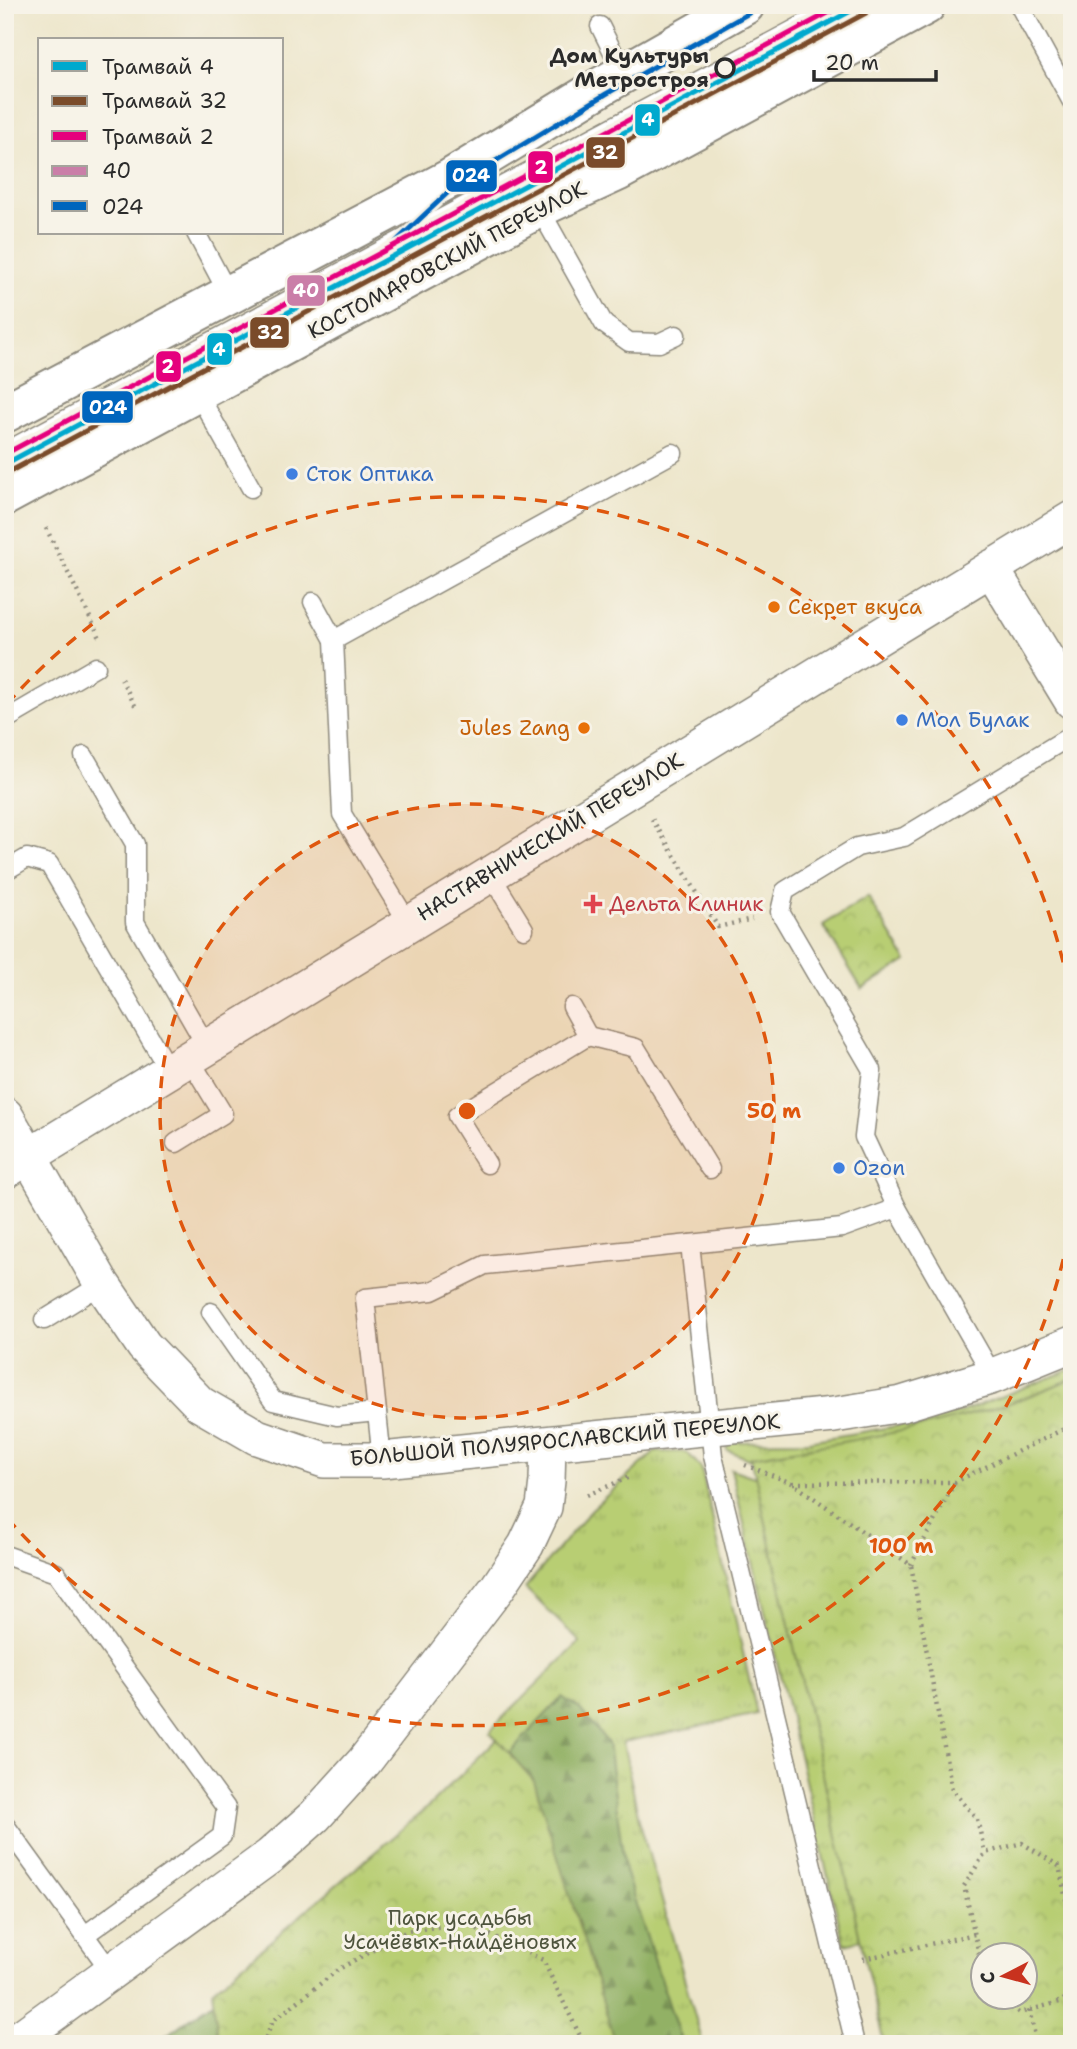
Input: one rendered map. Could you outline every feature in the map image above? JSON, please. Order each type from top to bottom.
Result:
[{"type":"main road","name":"КОСТОМАРОВСКИЙ ПЕРЕУЛОК","points":[[5,496],[539,208],[617,172],[926,5]]},
{"type":"main road","points":[[5,413],[451,178],[727,10]]},
{"type":"street","name":"НАСТАВНИЧЕСКИЙ ПЕРЕУЛОК","points":[[17,1163],[1072,519]]},
{"type":"street","points":[[992,568],[1072,701]]},
{"type":"street","name":"БОЛЬШОЙ ПОЛУЯРОСЛАВСКИЙ ПЕРЕУЛОК","points":[[5,1115],[17,1163],[144,1346],[200,1404],[257,1437],[324,1460],[382,1460],[548,1445],[711,1442],[834,1415],[902,1404],[993,1376],[1072,1344]]},
{"type":"street","points":[[12,2044],[270,1856],[315,1816],[364,1762],[498,1587],[526,1545],[544,1507],[548,1445]]},
{"type":"lane","points":[[5,452],[840,5]]},
{"type":"lane","points":[[1019,5],[1072,102]]},
{"type":"lane","points":[[600,26],[624,74]]},
{"type":"lane","points":[[365,259],[451,178]]},
{"type":"lane","points":[[539,208],[604,324],[629,342],[659,343],[676,334]]},
{"type":"lane","points":[[197,234],[229,295]]},
{"type":"lane","points":[[197,392],[251,488]]},
{"type":"lane","points":[[334,640],[673,453]]},
{"type":"lane","points":[[313,603],[334,640],[342,814],[409,924]]},
{"type":"lane","points":[[5,720],[96,667]]},
{"type":"lane","points":[[993,1376],[897,1208],[864,1137],[872,1070],[780,912],[785,891],[857,847],[904,837],[1072,735]]},
{"type":"lane","points":[[84,756],[135,844],[135,922],[188,1059]]},
{"type":"lane","points":[[5,871],[27,858],[49,864],[188,1059],[223,1114],[176,1143]]},
{"type":"lane","points":[[490,874],[524,929]]},
{"type":"lane","points":[[572,1007],[589,1036],[636,1048],[710,1169]]},
{"type":"lane","points":[[487,1164],[457,1116],[589,1036]]},
{"type":"lane","points":[[382,1460],[365,1298],[432,1291],[485,1265],[842,1228],[897,1208]]},
{"type":"lane","points":[[690,1244],[711,1442],[855,2044]]},
{"type":"lane","points":[[44,1320],[102,1284]]},
{"type":"lane","points":[[211,1312],[274,1401],[337,1416],[377,1412]]},
{"type":"lane","points":[[5,1555],[56,1573],[226,1808],[222,1836],[85,1935]]},
{"type":"lane","points":[[5,1825],[112,1973]]},
{"type":"path","points":[[46,528],[102,642]]},
{"type":"path","points":[[652,819],[718,927],[780,912]]},
{"type":"path","points":[[792,1483],[955,1482],[1072,1425]]},
{"type":"path","points":[[711,1442],[792,1483],[911,1565]]},
{"type":"path","points":[[587,1495],[633,1476]]},
{"type":"path","points":[[955,1482],[911,1565],[951,1790],[977,1819],[985,1853]]},
{"type":"path","points":[[976,1940],[964,1886],[985,1853],[1023,1843],[1059,1866],[1072,1928]]},
{"type":"path","points":[[264,2044],[273,2021],[339,1969],[407,1931],[465,1923],[543,1960],[584,2044]]},
{"type":"path","points":[[836,1965],[975,1934]]},
{"type":"path","points":[[1038,2008],[1063,2001],[1072,1988]]},
{"type":"path","points":[[1016,2010],[1029,2010],[1037,2044]]},
{"type":"green space","points":[[868,897],[907,961],[862,989],[823,925]]},
{"type":"green space","points":[[1072,1369],[1072,1416],[788,1475],[727,1450],[726,1442],[808,1441],[961,1412]]},
{"type":"green space","points":[[1072,1378],[1072,2044],[884,2044],[751,1457],[914,1428],[995,1408]]},
{"type":"green space","points":[[655,1452],[687,1452],[701,1468],[757,1714],[623,1742],[639,1820],[703,2044],[616,2044],[497,1739],[489,1731],[580,1642],[525,1588],[591,1510]]},
{"type":"green space","points":[[731,1469],[787,1488],[945,1921],[844,1944]]},
{"type":"green space","name":"Парк усадьбы Усачёвых-Найдёновых","points":[[562,1697],[580,1709],[608,1743],[625,1871],[682,2044],[154,2044],[308,1935],[481,1783]]},
{"type":"green space","name":"Парк усадьбы Усачёвых-Найдёновых","points":[[497,1739],[534,1781],[616,2044],[219,2044],[212,1991],[429,1806]]},
{"type":"tram line","name":"2","points":[[5,454],[843,5]]},
{"type":"tram line","name":"4","points":[[5,464],[862,5]]},
{"type":"tram line","name":"32","points":[[9,472],[866,13]]},
{"type":"transit line","name":"40","points":[[5,452],[840,5]]},
{"type":"transit line","name":"024","points":[[9,460],[370,266],[456,185],[606,94],[749,13]]},
{"type":"place","name":"Дом Культуры Метростроя","points":[[725,68]]},
{"type":"place","name":"Сток Оптика","points":[[292,474]]},
{"type":"place","name":"Секрет вкуса","points":[[774,607]]},
{"type":"place","name":"Мол Булак","points":[[902,720]]},
{"type":"place","name":"Jules Zang","points":[[584,728]]},
{"type":"place","name":"Дельта Клиник","points":[[593,904]]},
{"type":"place","name":"Ozon","points":[[839,1168]]}]
